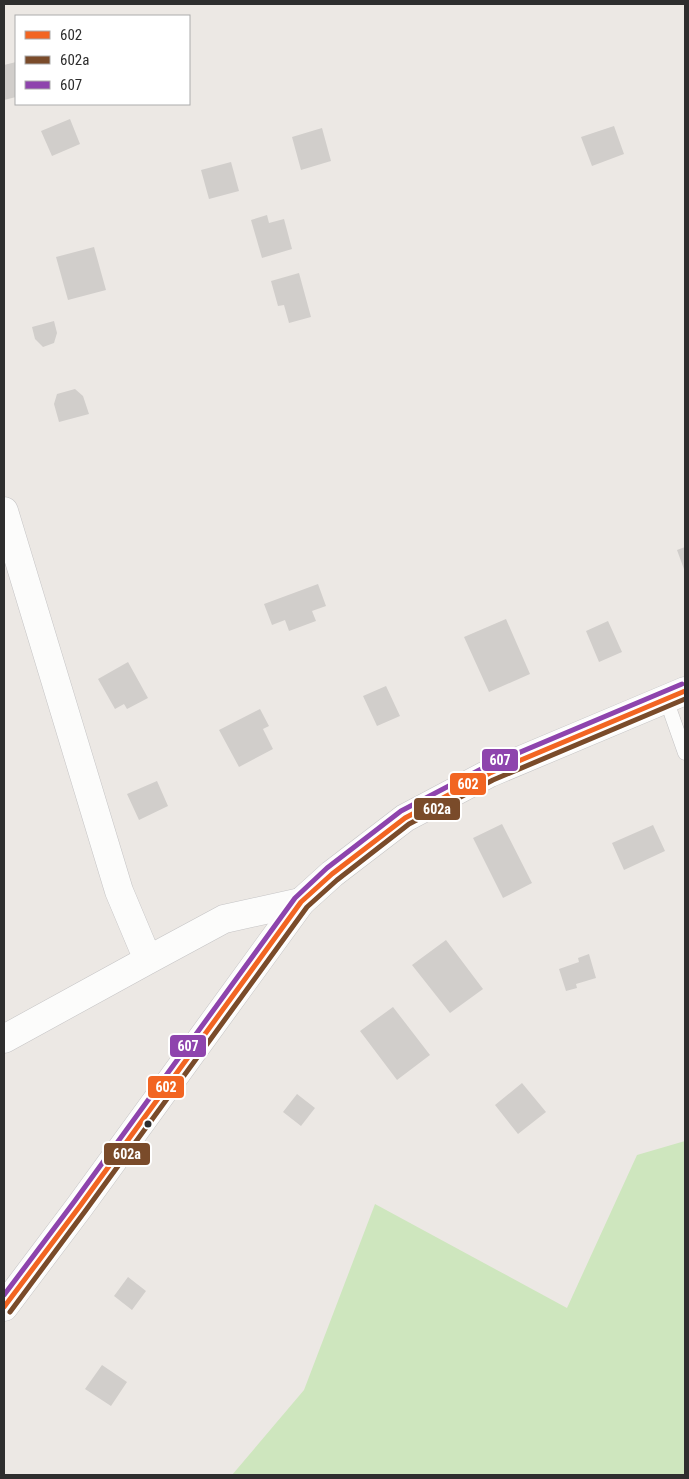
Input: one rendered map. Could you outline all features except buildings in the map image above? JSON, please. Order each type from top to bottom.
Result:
[{"type":"main road","points":[[4,511],[119,892],[148,960]]},
{"type":"main road","points":[[4,1307],[105,1172],[301,902],[332,874],[406,818],[490,773],[676,695]]},
{"type":"main road","points":[[4,1039],[224,919],[301,902]]},
{"type":"lane","points":[[676,695],[685,752]]},
{"type":"green space","points":[[685,1141],[685,1475],[232,1475],[304,1390],[375,1204],[567,1308],[637,1155]]},
{"type":"transit line","name":"607","points":[[4,1295],[295,898],[327,868],[401,811],[487,766],[682,684]]},
{"type":"transit line","name":"602","points":[[4,1307],[80,1206],[301,902],[332,874],[405,818],[490,773],[685,691]]},
{"type":"transit line","name":"602а","points":[[10,1312],[307,907],[337,880],[409,824],[493,780],[685,699]]}]
